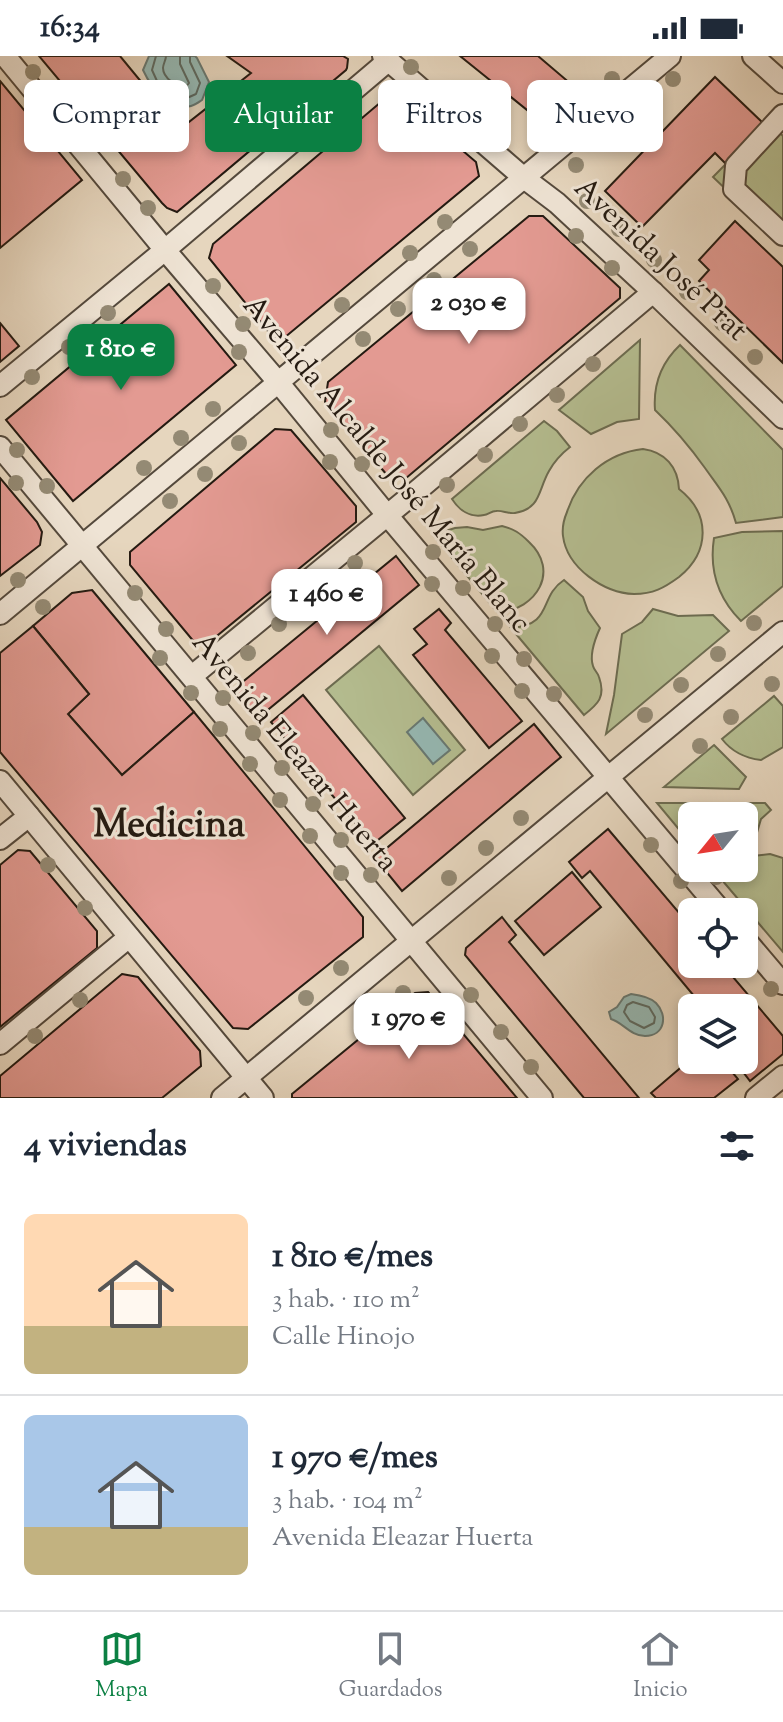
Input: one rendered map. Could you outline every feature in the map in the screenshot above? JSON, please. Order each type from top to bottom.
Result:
[{"type":"street","name":"Avenida Alcalde José María Blanc","points":[[5,56],[710,898]]},
{"type":"street","points":[[0,614],[670,56]]},
{"type":"street","points":[[753,56],[783,83]]},
{"type":"street","points":[[0,386],[165,250],[386,58]]},
{"type":"street","name":"Avenida José Prat","points":[[386,58],[557,203],[783,418]]},
{"type":"street","points":[[783,115],[736,166],[734,189],[783,235]]},
{"type":"street","points":[[192,676],[653,292]]},
{"type":"street","name":"Avenida Eleazar Huerta","points":[[0,447],[542,1098]]},
{"type":"street","points":[[222,1098],[783,632]]},
{"type":"street","points":[[0,781],[263,1098]]},
{"type":"street","points":[[0,839],[29,816]]},
{"type":"street","points":[[0,1044],[129,937]]},
{"type":"street","points":[[758,955],[783,984]]},
{"type":"street","points":[[756,1098],[783,1076]]},
{"type":"green space","points":[[768,121],[783,136],[783,244],[713,177]]},
{"type":"green space","points":[[640,340],[639,419],[617,422],[591,434],[559,410]]},
{"type":"green space","points":[[680,345],[783,450],[783,517],[736,523],[727,500],[715,482],[688,445],[655,410],[655,391],[660,374]]},
{"type":"green space","points":[[544,421],[570,447],[551,468],[538,498],[530,507],[515,513],[496,511],[479,516],[458,507],[452,499]]},
{"type":"green space","points":[[643,449],[658,453],[673,467],[679,489],[697,510],[703,533],[697,556],[679,577],[658,590],[622,593],[599,584],[579,568],[566,548],[563,530],[572,500],[586,478],[617,456]]},
{"type":"green space","points":[[502,526],[517,532],[529,542],[543,565],[543,576],[540,587],[524,604],[498,613],[433,535],[455,528],[483,530]]},
{"type":"green space","points":[[783,531],[783,586],[741,621],[726,603],[717,583],[713,561],[714,538],[742,532]]},
{"type":"green space","points":[[564,580],[583,597],[600,628],[592,657],[601,684],[601,695],[584,715],[511,628],[534,622],[556,587]]},
{"type":"green space","points":[[653,609],[678,616],[713,615],[729,631],[606,734],[622,634],[642,622]]},
{"type":"green space","points":[[379,646],[465,750],[413,795],[326,690]]},
{"type":"green space","points":[[774,696],[783,706],[783,747],[761,760],[734,751],[722,739]]},
{"type":"green space","points":[[714,745],[746,777],[739,789],[664,787]]},
{"type":"green space","points":[[657,803],[678,803],[678,828]]},
{"type":"green space","points":[[758,803],[765,803],[771,810],[761,819],[758,829]]},
{"type":"green space","points":[[770,854],[783,858],[783,952],[758,923],[758,898],[737,898],[724,882],[758,882],[758,855]]},
{"type":"water","points":[[149,56],[195,56],[208,80],[205,80],[202,100],[189,106],[189,80],[149,80],[143,70]]},
{"type":"water","points":[[423,718],[450,750],[433,764],[407,732]]},
{"type":"water","points":[[631,994],[651,999],[660,1008],[663,1019],[657,1033],[640,1035],[611,1019],[609,1012]]},
{"type":"building","points":[[39,56],[120,56],[140,80],[59,80]]},
{"type":"building","points":[[227,56],[343,56],[348,59],[346,70],[334,80],[242,80],[251,73]]},
{"type":"building","points":[[460,56],[538,56],[566,80],[527,80],[527,110],[511,97],[511,80],[490,80]]},
{"type":"building","points":[[715,77],[764,124],[726,164],[715,153],[642,227],[605,191],[643,152],[663,152],[663,131]]},
{"type":"building","points":[[0,81],[24,110],[24,152],[59,152],[82,180],[0,248]]},
{"type":"building","points":[[378,104],[378,152],[464,152],[476,162],[479,176],[284,338],[272,336],[209,258],[213,244],[322,152],[362,152],[362,118]]},
{"type":"building","points":[[205,109],[205,152],[248,152],[177,212],[162,203],[119,152],[189,152],[189,122]]},
{"type":"building","points":[[529,216],[543,216],[620,288],[620,298],[405,479],[387,475],[325,402],[328,382]]},
{"type":"building","points":[[735,221],[783,267],[783,363],[699,281],[709,270],[699,260]]},
{"type":"building","points":[[169,284],[236,365],[73,501],[6,420]]},
{"type":"building","points":[[0,323],[19,346],[0,362]]},
{"type":"building","points":[[275,429],[291,430],[356,506],[356,522],[207,644],[195,643],[130,565],[130,552]]},
{"type":"building","points":[[0,478],[42,532],[40,545],[0,576]]},
{"type":"building","points":[[396,556],[419,585],[258,718],[234,689]]},
{"type":"building","points":[[92,590],[194,712],[122,775],[68,714],[89,694],[33,626],[72,593]]},
{"type":"building","points":[[439,609],[451,623],[445,630],[522,721],[489,748],[413,655],[427,644],[414,629]]},
{"type":"building","points":[[33,626],[89,694],[68,714],[122,775],[194,712],[363,917],[363,937],[248,1029],[233,1028],[0,752],[0,653]]},
{"type":"building","points":[[303,695],[405,818],[373,844],[271,722]]},
{"type":"building","points":[[534,724],[561,757],[402,891],[375,858]]},
{"type":"building","points":[[608,829],[678,912],[678,977],[590,871],[582,878],[569,862]]},
{"type":"building","points":[[18,850],[30,851],[97,931],[97,948],[0,1027],[0,865]]},
{"type":"building","points":[[572,872],[601,907],[544,955],[515,921]]},
{"type":"building","points":[[502,917],[516,935],[509,942],[639,1098],[584,1098],[465,955],[466,948]]},
{"type":"building","points":[[122,974],[138,977],[200,1051],[201,1066],[162,1098],[0,1098],[0,1076]]},
{"type":"building","points":[[679,978],[734,978],[747,994],[692,994]]},
{"type":"building","points":[[428,992],[517,1098],[292,1098],[292,1094],[415,993]]},
{"type":"building","points":[[758,1006],[783,1036],[783,1054],[750,1081],[745,1074],[758,1074]]},
{"type":"building","points":[[678,1070],[678,1074],[734,1074],[738,1079],[714,1098],[656,1098],[651,1093]]},
{"type":"district","name":"Medicina","points":[[169,827]]}]
